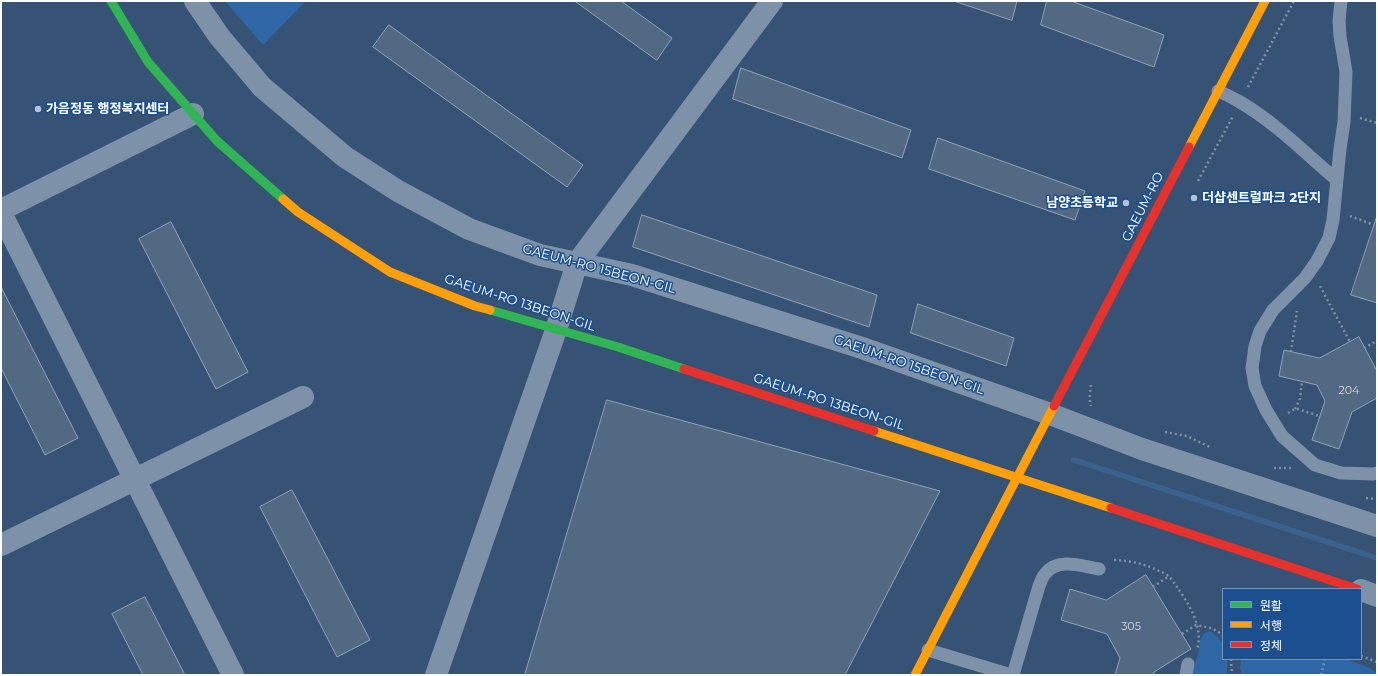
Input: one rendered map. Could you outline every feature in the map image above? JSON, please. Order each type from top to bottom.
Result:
[{"type":"street","name":"GAEUM-RO 13BEON-GIL","points":[[111,1],[148,62],[218,141],[298,212],[390,272],[475,306],[618,347],[1020,473],[1354,588]]},
{"type":"street","name":"GAEUM-RO 15BEON-GIL","points":[[195,1],[219,36],[262,87],[345,157],[398,191],[468,229],[540,255],[632,275],[855,346],[1047,420],[1142,449],[1377,526]]},
{"type":"street","points":[[436,675],[556,330],[577,263],[772,1]]},
{"type":"street","name":"GAEUM-RO","points":[[915,675],[1265,1]]},
{"type":"street","points":[[193,114],[1,211],[233,675]]},
{"type":"street","points":[[1,545],[303,397]]},
{"type":"street","points":[[1362,590],[1377,596]]},
{"type":"lane","points":[[1341,1],[1339,21],[1340,36],[1346,72],[1344,122],[1334,211],[1329,238],[1311,269],[1301,282],[1273,310],[1260,332],[1255,346],[1252,368],[1255,386],[1266,410],[1282,436],[1315,465],[1340,473],[1377,473]]},
{"type":"lane","points":[[1218,91],[1240,102],[1258,114],[1283,133],[1337,180]]},
{"type":"lane","points":[[928,650],[1012,675],[1039,586],[1045,574],[1054,566],[1067,564],[1095,568]]},
{"type":"path","points":[[1196,185],[1294,1]]},
{"type":"path","points":[[1334,211],[1374,225]]},
{"type":"path","points":[[1311,269],[1350,342]]},
{"type":"path","points":[[1291,352],[1301,282]]},
{"type":"path","points":[[1364,348],[1377,341]]},
{"type":"path","points":[[1092,407],[1090,403],[1090,391],[1093,379]]},
{"type":"path","points":[[1273,422],[1295,409],[1300,399],[1302,381]]},
{"type":"path","points":[[1295,409],[1320,416]]},
{"type":"path","points":[[1163,432],[1187,436],[1214,450]]},
{"type":"path","points":[[1268,468],[1296,468]]},
{"type":"path","points":[[1365,498],[1377,499]]},
{"type":"path","points":[[1095,568],[1103,562],[1112,560],[1127,561],[1150,566],[1169,576],[1183,595],[1193,613],[1198,633],[1198,648],[1187,669]]},
{"type":"path","points":[[1153,587],[1169,576]]},
{"type":"path","points":[[1182,634],[1196,625],[1211,628],[1220,632],[1222,635]]},
{"type":"path","points":[[1362,656],[1377,662]]},
{"type":"path","points":[[1231,660],[1232,675]]},
{"type":"path","points":[[1321,675],[1325,660]]},
{"type":"shaded area","points":[[225,1],[306,1],[263,45]]},
{"type":"shaded area","points":[[1210,631],[1218,637],[1222,643],[1222,660],[1227,660],[1227,675],[1191,675],[1198,655],[1200,641],[1204,633]]},
{"type":"shaded area","points":[[1241,660],[1349,660],[1370,668],[1377,673],[1377,675],[1242,675],[1240,668]]},
{"type":"building","points":[[575,1],[621,1],[672,38],[657,60]]},
{"type":"building","points":[[954,1],[1017,1],[1012,20]]},
{"type":"building","points":[[1047,1],[1071,1],[1164,35],[1154,67],[1041,25]]},
{"type":"building","points":[[389,25],[583,165],[567,187],[373,47]]},
{"type":"building","points":[[741,68],[911,130],[902,158],[733,99]]},
{"type":"building","points":[[938,138],[1085,191],[1075,220],[929,169]]},
{"type":"building","points":[[642,215],[877,295],[869,327],[633,247]]},
{"type":"building","points":[[1377,216],[1377,303],[1351,295]]},
{"type":"building","points":[[171,222],[248,372],[216,389],[139,239]]},
{"type":"building","points":[[1,287],[78,438],[45,455],[1,368]]},
{"type":"building","points":[[918,304],[1014,338],[1006,366],[911,333]]},
{"type":"building","points":[[1359,337],[1377,371],[1377,398],[1352,412],[1339,449],[1312,440],[1325,401],[1317,385],[1279,376],[1284,350],[1319,358]]},
{"type":"building","points":[[607,400],[940,491],[845,675],[525,675]]},
{"type":"building","points":[[292,490],[370,640],[337,657],[260,507]]},
{"type":"building","points":[[1146,575],[1191,649],[1154,672],[1153,675],[1115,675],[1120,658],[1107,634],[1061,620],[1070,589],[1106,600]]},
{"type":"building","points":[[145,597],[185,675],[143,675],[112,614]]},
{"type":"waterway","points":[[1074,460],[1377,558]]},
{"type":"traffic: fast","points":[[111,1],[148,62],[217,141],[283,199]]},
{"type":"traffic: fast","points":[[490,310],[618,347],[684,369]]},
{"type":"traffic: slow","points":[[1189,147],[1265,1]]},
{"type":"traffic: slow","points":[[283,199],[298,212],[390,272],[475,306],[490,310]]},
{"type":"traffic: slow","points":[[915,675],[1054,406]]},
{"type":"traffic: slow","points":[[874,431],[1111,508]]},
{"type":"traffic: jam","points":[[1054,406],[1189,147]]},
{"type":"traffic: jam","points":[[684,369],[874,431]]},
{"type":"traffic: jam","points":[[1111,508],[1354,588]]},
{"type":"place","name":"가음정동 행정복지센터","points":[[38,109]]},
{"type":"place","name":"더샵센트럴파크 2단지","points":[[1194,198]]},
{"type":"place","name":"남양초등학교","points":[[1126,203]]}]
